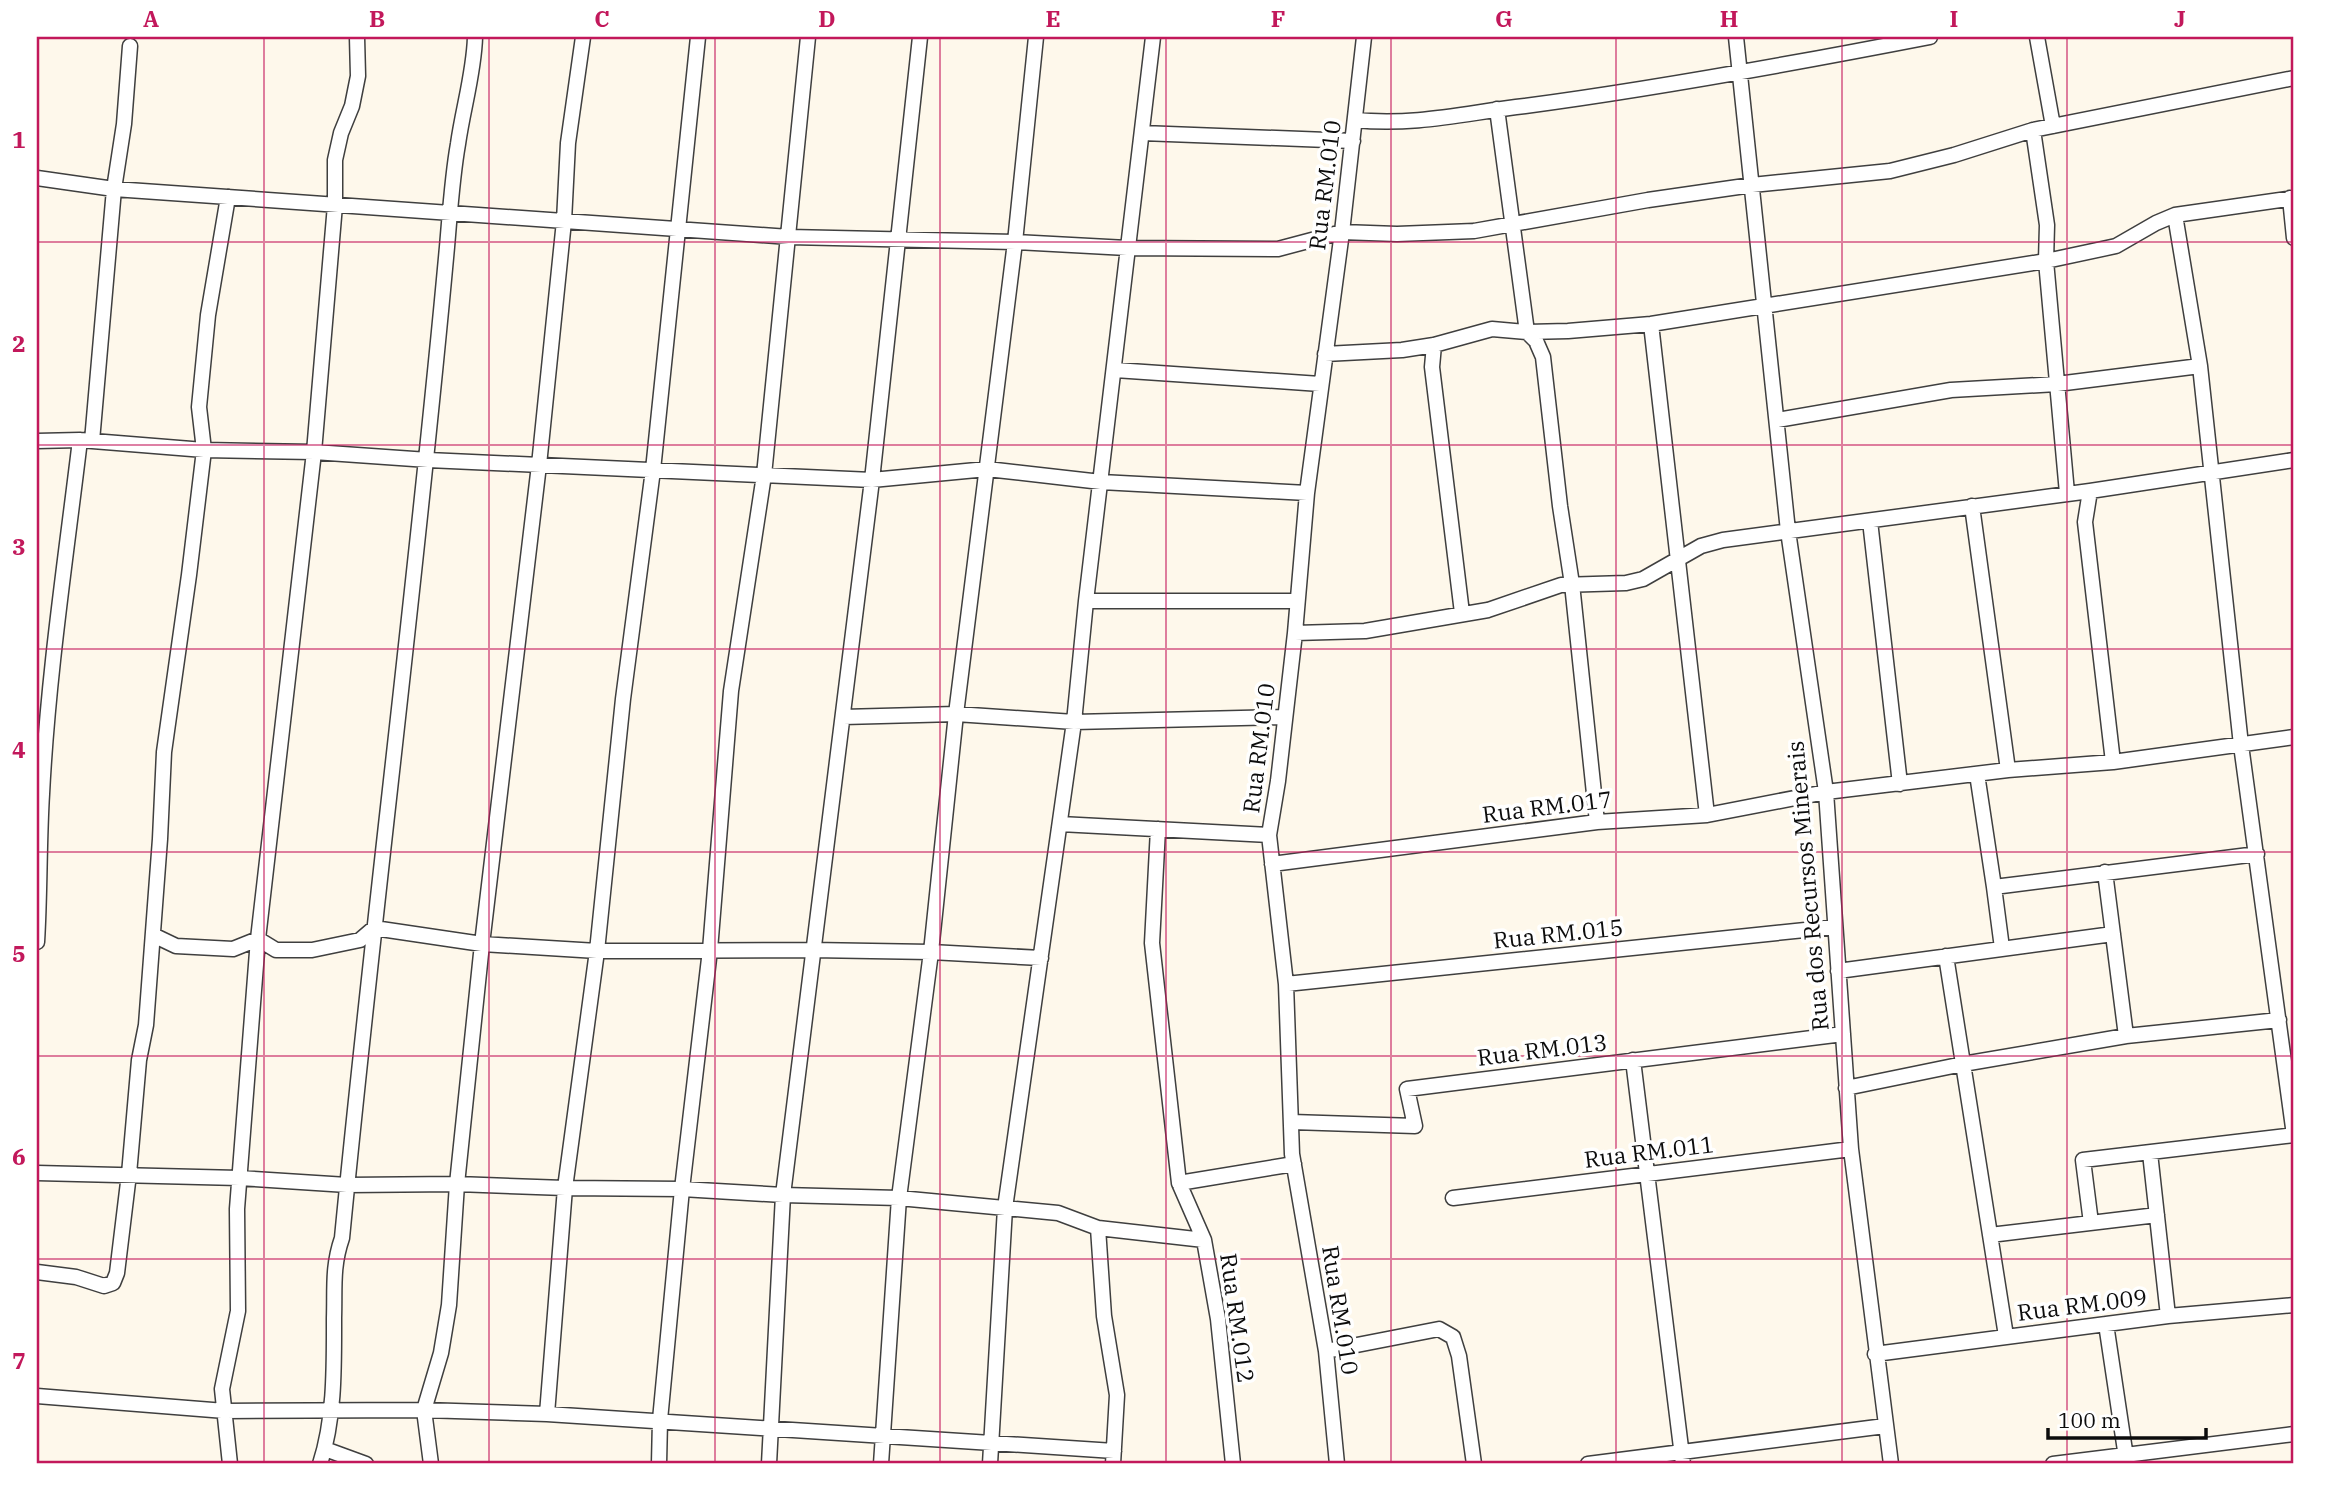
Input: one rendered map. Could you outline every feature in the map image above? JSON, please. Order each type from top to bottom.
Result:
[{"type":"street","points":[[230,1464],[223,1381],[238,1311],[236,1273],[239,1178],[258,939],[314,452],[335,205],[335,160],[341,133],[352,106],[358,76],[357,37]]},
{"type":"street","points":[[320,1464],[325,1449],[333,1384],[334,1261],[341,1238],[428,460],[457,146],[474,60],[475,37]]},
{"type":"street","points":[[431,1464],[424,1410],[441,1353],[449,1305],[457,1184],[482,944],[539,465],[564,221],[568,143],[583,37]]},
{"type":"street","points":[[547,1413],[565,1188],[597,951],[623,699],[653,470],[698,37]]},
{"type":"street","points":[[659,1464],[660,1420],[682,1189],[710,950],[731,691],[764,475],[808,37]]},
{"type":"street","points":[[769,1464],[783,1195],[872,480],[920,37]]},
{"type":"street","points":[[881,1464],[899,1198],[931,952],[956,714],[1015,242],[1036,37]]},
{"type":"street","points":[[990,1464],[1004,1208],[1074,722],[1153,37]]},
{"type":"street","name":"Rua RM.010","points":[[1337,1464],[1326,1351],[1294,1164],[1286,984],[1269,835],[1295,633],[1307,493],[1342,232],[1364,37]]},
{"type":"street","name":"Rua dos Recursos Minerais","points":[[1736,37],[1788,531],[1826,792],[1846,1088],[1875,1353],[1891,1464]]},
{"type":"street","points":[[1355,120],[1405,123],[1454,118],[1497,109],[1741,74],[1930,37]]},
{"type":"street","points":[[2037,37],[2053,126]]},
{"type":"street","points":[[37,942],[42,794],[50,692],[86,440],[114,189],[124,124],[130,46]]},
{"type":"street","points":[[37,178],[114,189],[677,231],[1127,248],[1278,249],[1342,232],[1397,234],[1474,231],[1648,200],[1890,171],[2053,126],[2294,78]]},
{"type":"street","points":[[1497,109],[1527,332],[1536,341],[1543,357],[1572,584],[1597,822]]},
{"type":"street","points":[[2033,131],[2046,225],[2046,261],[2067,493]]},
{"type":"street","points":[[1142,133],[1353,142]]},
{"type":"street","points":[[37,1272],[76,1277],[104,1286],[113,1283],[117,1273],[139,1060],[146,1025],[164,752],[204,450],[200,407],[208,315],[229,197]]},
{"type":"street","points":[[1325,354],[1434,345],[1492,330],[1568,331],[1651,324],[2046,261],[2116,246],[2156,222],[2175,215],[2292,198],[2294,238]]},
{"type":"street","points":[[2091,1223],[2083,1160],[2294,1135],[2287,1036],[2279,1020],[2241,745],[2200,366],[2175,215]]},
{"type":"street","points":[[1651,324],[1707,815]]},
{"type":"street","points":[[1543,357],[1554,341],[1568,331]]},
{"type":"street","points":[[1434,345],[1432,367],[1462,613]]},
{"type":"street","points":[[1777,420],[1951,390],[2057,384],[2200,366]]},
{"type":"street","points":[[1115,370],[1320,384]]},
{"type":"street","points":[[37,441],[86,440],[204,450],[314,452],[428,460],[872,480],[987,469],[1101,482],[1307,493]]},
{"type":"street","points":[[1295,633],[1364,631],[1488,610],[1537,592],[1572,584],[1634,581],[1643,579],[1701,547],[1723,540],[2090,491],[2294,460]]},
{"type":"street","points":[[2090,491],[2085,522],[2113,762]]},
{"type":"street","points":[[1972,506],[2008,770]]},
{"type":"street","points":[[1870,521],[1900,784]]},
{"type":"street","points":[[1086,601],[1297,601]]},
{"type":"street","points":[[843,717],[956,714],[1074,722],[1285,717]]},
{"type":"street","name":"Rua RM.017","points":[[1272,864],[1597,822],[1707,815],[1826,792],[2008,770],[2113,762],[2294,737]]},
{"type":"street","points":[[1977,774],[2002,948]]},
{"type":"street","points":[[1060,824],[1269,835]]},
{"type":"street","name":"Rua RM.012","points":[[1158,828],[1152,943],[1179,1183],[1204,1240],[1218,1319],[1233,1464]]},
{"type":"street","points":[[1994,887],[2258,854]]},
{"type":"street","points":[[2105,872],[2126,1036]]},
{"type":"street","name":"Rua RM.015","points":[[1286,984],[1834,927]]},
{"type":"street","points":[[258,939],[276,950],[312,950],[360,940],[374,928],[482,944],[597,951],[812,950],[931,952],[1041,958]]},
{"type":"street","points":[[1838,971],[2113,934]]},
{"type":"street","points":[[153,935],[176,946],[233,949],[258,939]]},
{"type":"street","points":[[1946,956],[2006,1336]]},
{"type":"street","points":[[1846,1088],[1963,1064],[2126,1036],[2279,1020]]},
{"type":"street","name":"Rua RM.013","points":[[1293,1122],[1415,1126],[1407,1089],[1843,1034]]},
{"type":"street","points":[[1633,1060],[1682,1458]]},
{"type":"street","name":"Rua RM.011","points":[[1453,1198],[1852,1149]]},
{"type":"street","points":[[2150,1153],[2168,1316]]},
{"type":"street","points":[[1179,1183],[1294,1164]]},
{"type":"street","points":[[37,1173],[239,1178],[347,1185],[457,1184],[682,1189],[899,1198],[1058,1213],[1098,1228],[1204,1240]]},
{"type":"street","points":[[1990,1236],[2157,1215]]},
{"type":"street","points":[[37,1396],[225,1411],[424,1410],[547,1413],[571,1417],[660,1420],[991,1442],[1114,1457],[1117,1395],[1104,1315],[1098,1228]]},
{"type":"street","name":"Rua RM.009","points":[[1875,1353],[2168,1316],[2294,1305]]},
{"type":"street","points":[[2106,1324],[2127,1459]]},
{"type":"street","points":[[1326,1351],[1439,1329],[1452,1337],[1458,1356],[1474,1464]]},
{"type":"street","points":[[1588,1464],[1682,1458],[1885,1426]]},
{"type":"street","points":[[2053,1464],[2127,1459],[2294,1434]]},
{"type":"street","points":[[325,1449],[366,1464]]}]
